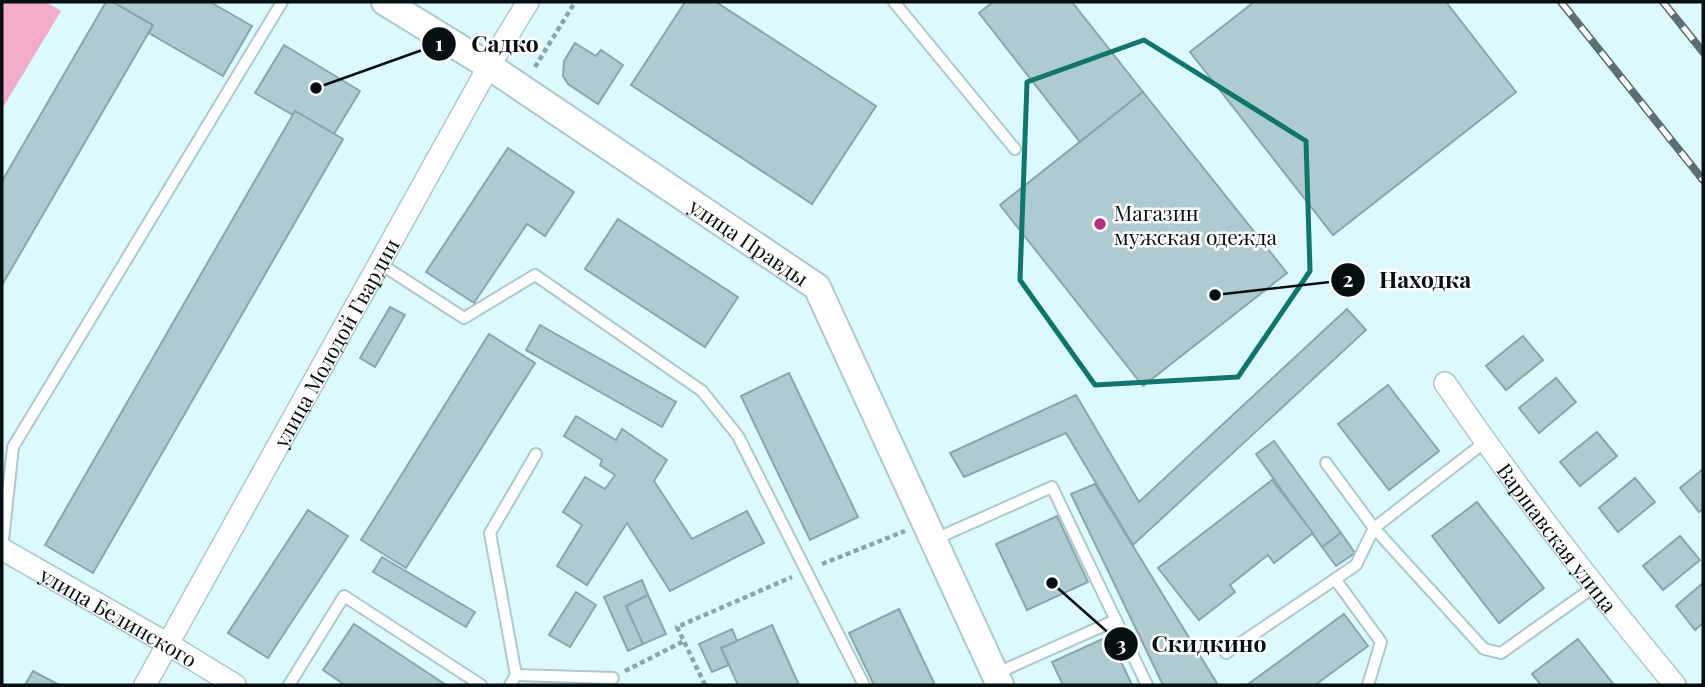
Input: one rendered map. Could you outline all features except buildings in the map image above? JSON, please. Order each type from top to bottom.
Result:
[{"type":"street","name":"улица Правды","points":[[385,2],[489,66],[817,287],[997,680]]},
{"type":"street","name":"улица Молодой Гвардии","points":[[145,685],[489,66],[528,2]]},
{"type":"street","name":"Варшавская улица","points":[[1445,383],[1485,442],[1594,587],[1675,685]]},
{"type":"street","name":"улица Белинского","points":[[2,549],[234,685]]},
{"type":"lane","points":[[2,549],[7,450],[282,2]]},
{"type":"lane","points":[[894,2],[1015,149]]},
{"type":"lane","points":[[379,263],[464,318],[535,275],[702,391],[738,436],[864,685]]},
{"type":"lane","points":[[1226,653],[1356,565],[1374,528],[1485,442]]},
{"type":"lane","points":[[536,454],[490,533],[513,680],[613,678]]},
{"type":"lane","points":[[1325,464],[1374,528],[1484,649],[1501,653],[1594,587]]},
{"type":"lane","points":[[929,531],[1052,487],[1147,685]]},
{"type":"lane","points":[[1335,579],[1381,642],[1368,685]]},
{"type":"lane","points":[[289,685],[344,596],[481,685]]},
{"type":"lane","points":[[997,680],[1116,620]]},
{"type":"path","points":[[534,69],[575,2]]},
{"type":"path","points":[[705,685],[677,627],[806,571],[929,531]]},
{"type":"path","points":[[613,678],[684,641]]},
{"type":"highlighted area","points":[[1144,40],[1306,141],[1310,271],[1238,377],[1095,385],[1020,280],[1027,82]]},
{"type":"shaded area","points":[[2,2],[46,2],[61,11],[2,109]]},
{"type":"railway","points":[[1561,2],[1703,180]]},
{"type":"railway","points":[[1663,2],[1703,52]]},
{"type":"place","name":"Садко","points":[[316,88]]},
{"type":"place","name":"Магазин мужская одежда","points":[[1100,224]]},
{"type":"place","name":"Находка","points":[[1215,295]]},
{"type":"place","name":"Скидкино","points":[[1052,583]]}]
